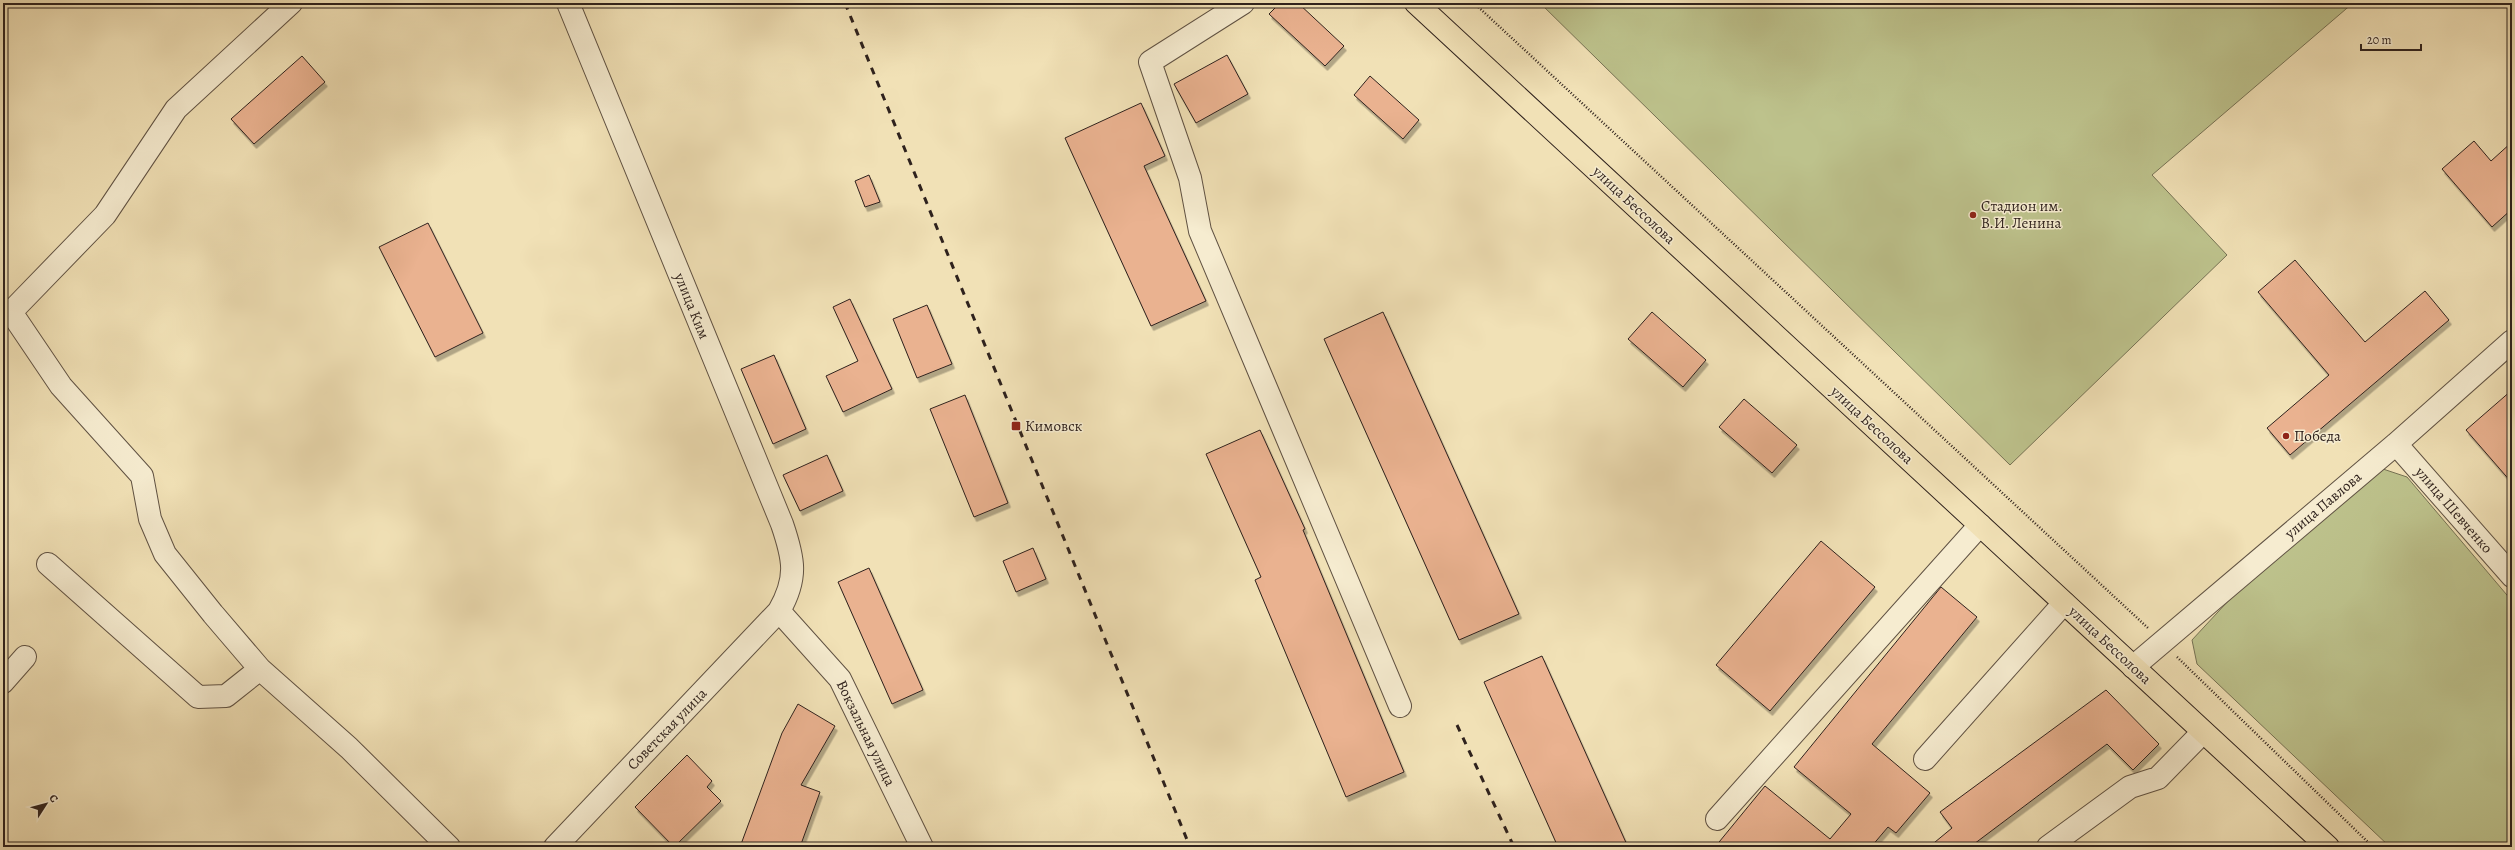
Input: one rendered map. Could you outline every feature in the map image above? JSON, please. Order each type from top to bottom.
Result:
[{"type":"main road","name":"улица Бессолова","points":[[1416,3],[2328,847]]},
{"type":"street","points":[[291,3],[176,109],[105,215],[7,313],[61,386],[142,476],[150,519],[165,554],[213,614],[260,669],[349,748],[449,847]]},
{"type":"street","name":"улица Ким","points":[[568,3],[791,551],[793,576],[790,592],[779,611]]},
{"type":"street","points":[[1243,3],[1150,62],[1190,178],[1200,231],[1400,706]]},
{"type":"street","name":"улица Павлова","points":[[2133,667],[2396,444],[2512,341]]},
{"type":"street","name":"улица Шевченко","points":[[2396,444],[2512,576]]},
{"type":"street","points":[[1717,819],[1980,525]]},
{"type":"street","points":[[48,564],[198,697],[226,696],[260,669]]},
{"type":"street","points":[[1925,759],[2064,603]]},
{"type":"street","name":"Советская улица","points":[[555,847],[779,611]]},
{"type":"street","name":"Вокзальная улица","points":[[779,611],[840,679],[922,847]]},
{"type":"street","points":[[3,682],[25,658]]},
{"type":"street","points":[[2048,847],[2130,787],[2158,778],[2203,732]]},
{"type":"path","points":[[1474,3],[2162,642],[2373,847]]},
{"type":"green space","name":"Стадион им. В.И. Ленина","points":[[1540,3],[2353,3],[2152,175],[2227,255],[2010,465]]},
{"type":"green space","points":[[2383,469],[2407,477],[2512,601],[2512,847],[2390,847],[2197,664],[2192,640],[2230,599]]},
{"type":"building","points":[[1280,3],[1298,3],[1344,46],[1325,66],[1269,14]]},
{"type":"building","points":[[1227,55],[1248,94],[1196,123],[1174,84]]},
{"type":"building","points":[[302,56],[325,82],[254,144],[231,119]]},
{"type":"building","points":[[1370,76],[1419,120],[1403,139],[1354,95]]},
{"type":"building","points":[[1141,103],[1165,156],[1144,166],[1206,301],[1151,326],[1065,138]]},
{"type":"building","points":[[2474,141],[2491,161],[2512,142],[2512,209],[2492,227],[2442,169]]},
{"type":"building","points":[[869,175],[880,202],[865,207],[855,181]]},
{"type":"building","points":[[428,223],[483,333],[435,357],[379,247]]},
{"type":"building","points":[[2295,260],[2365,342],[2425,291],[2449,320],[2290,455],[2267,428],[2329,375],[2258,292]]},
{"type":"building","points":[[850,299],[892,389],[843,412],[826,376],[858,361],[833,307]]},
{"type":"building","points":[[927,305],[952,364],[917,378],[893,319]]},
{"type":"building","points":[[1383,312],[1519,614],[1459,640],[1324,339]]},
{"type":"building","points":[[1652,312],[1706,360],[1683,387],[1628,339]]},
{"type":"building","points":[[774,355],[806,429],[773,444],[741,369]]},
{"type":"building","points":[[2512,390],[2512,483],[2466,430]]},
{"type":"building","name":"Кимовск","points":[[965,395],[1008,503],[974,517],[930,409]]},
{"type":"building","points":[[1744,399],[1797,445],[1772,473],[1719,427]]},
{"type":"building","points":[[1260,430],[1305,529],[1303,530],[1404,772],[1346,797],[1255,580],[1261,577],[1206,454]]},
{"type":"building","points":[[827,455],[843,491],[800,511],[783,475]]},
{"type":"building","points":[[1821,541],[1875,587],[1770,711],[1716,665]]},
{"type":"building","points":[[1033,548],[1046,579],[1016,592],[1003,561]]},
{"type":"building","points":[[869,568],[923,690],[892,704],[838,582]]},
{"type":"building","points":[[1941,587],[1977,617],[1872,744],[1930,793],[1896,833],[1888,827],[1871,847],[1715,847],[1765,786],[1830,839],[1851,814],[1794,767]]},
{"type":"building","points":[[1542,656],[1628,847],[1558,847],[1484,682]]},
{"type":"building","points":[[2106,690],[2159,744],[2133,770],[2107,744],[1970,847],[1929,847],[1952,828],[1940,812]]},
{"type":"building","points":[[798,704],[835,726],[801,785],[820,792],[800,847],[740,847],[782,733]]},
{"type":"building","points":[[687,755],[712,781],[707,787],[721,801],[674,847],[635,807]]},
{"type":"railway","points":[[845,3],[1190,847]]},
{"type":"railway","points":[[1457,725],[1514,847]]},
{"type":"place","name":"Стадион им. В.И. Ленина","points":[[1973,215]]},
{"type":"place","name":"Кимовск","points":[[1016,426]]},
{"type":"place","name":"Победа","points":[[2286,436]]}]
